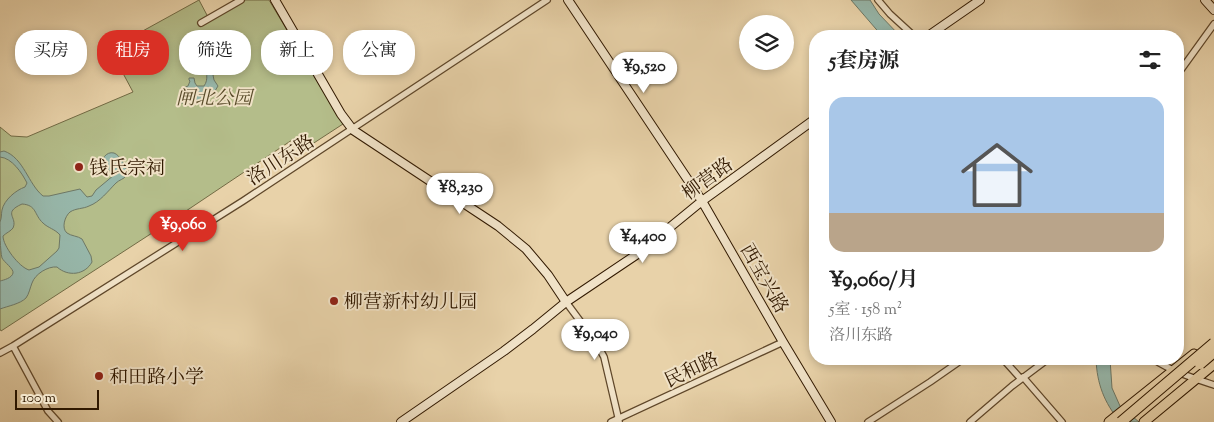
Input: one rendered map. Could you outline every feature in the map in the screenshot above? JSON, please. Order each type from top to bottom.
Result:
[{"type":"highway","points":[[1121,422],[1214,343]]},
{"type":"highway","points":[[1130,422],[1214,352]]},
{"type":"main road","points":[[1184,362],[1214,338]]},
{"type":"main road","points":[[1144,422],[1214,364]]},
{"type":"main road","points":[[1109,422],[1180,365]]},
{"type":"street","points":[[202,22],[241,0]]},
{"type":"street","points":[[275,0],[341,114],[353,130],[498,226],[526,249],[548,275],[598,344],[604,357],[619,421]]},
{"type":"street","name":"洛川东路","points":[[0,353],[243,201],[547,0]]},
{"type":"street","name":"西宝兴路","points":[[568,0],[702,201],[831,422]]},
{"type":"street","points":[[878,0],[907,30]]},
{"type":"street","points":[[937,30],[980,0]]},
{"type":"street","points":[[1205,0],[1214,10]]},
{"type":"street","points":[[1184,66],[1214,24]]},
{"type":"street","name":"柳营路","points":[[400,422],[504,351],[566,302],[636,254],[702,201],[809,123]]},
{"type":"street","name":"民和路","points":[[611,422],[619,421],[783,342]]},
{"type":"street","points":[[13,346],[48,411],[58,422]]},
{"type":"street","points":[[868,422],[954,365]]},
{"type":"street","points":[[1009,365],[1062,422]]},
{"type":"street","points":[[970,422],[1040,365]]},
{"type":"street","points":[[1163,365],[1214,385]]},
{"type":"green space","name":"闸北公园","points":[[199,0],[208,17],[238,0],[269,0],[287,30],[261,30],[261,75],[314,75],[343,124],[300,152],[292,140],[1,331],[0,127],[11,136],[27,137],[133,92],[124,75],[169,75],[169,30],[145,30]]},
{"type":"shaded area","points":[[851,0],[870,0],[879,14],[894,30],[877,30]]},
{"type":"shaded area","points":[[207,75],[213,75],[218,86],[215,91],[206,94],[201,100],[193,103],[180,103],[178,101],[183,88],[188,86],[189,78],[194,78],[197,86],[204,86]]},
{"type":"shaded area","points":[[4,151],[11,154],[16,159],[33,185],[43,196],[80,189],[87,197],[92,196],[96,190],[114,175],[103,164],[103,159],[109,153],[114,153],[118,156],[128,173],[97,202],[72,211],[65,219],[65,231],[82,239],[91,256],[92,262],[89,266],[85,270],[76,273],[66,272],[57,267],[46,269],[34,280],[26,298],[0,309],[0,281],[10,277],[13,273],[1,255],[0,222],[2,210],[8,199],[18,190],[25,187],[27,183],[9,160],[0,157],[0,152]],"holes":[[[22,204],[33,208],[43,223],[60,235],[57,251],[39,267],[29,270],[12,256],[3,236],[13,228],[13,210]]]},
{"type":"shaded area","points":[[1097,365],[1110,365],[1112,388],[1120,406],[1139,422],[1120,422],[1114,415],[1102,392]]},
{"type":"place","name":"钱氏宗祠","points":[[79,167]]},
{"type":"place","name":"柳营新村幼儿园","points":[[334,301]]},
{"type":"place","name":"和田路小学","points":[[99,376]]}]
